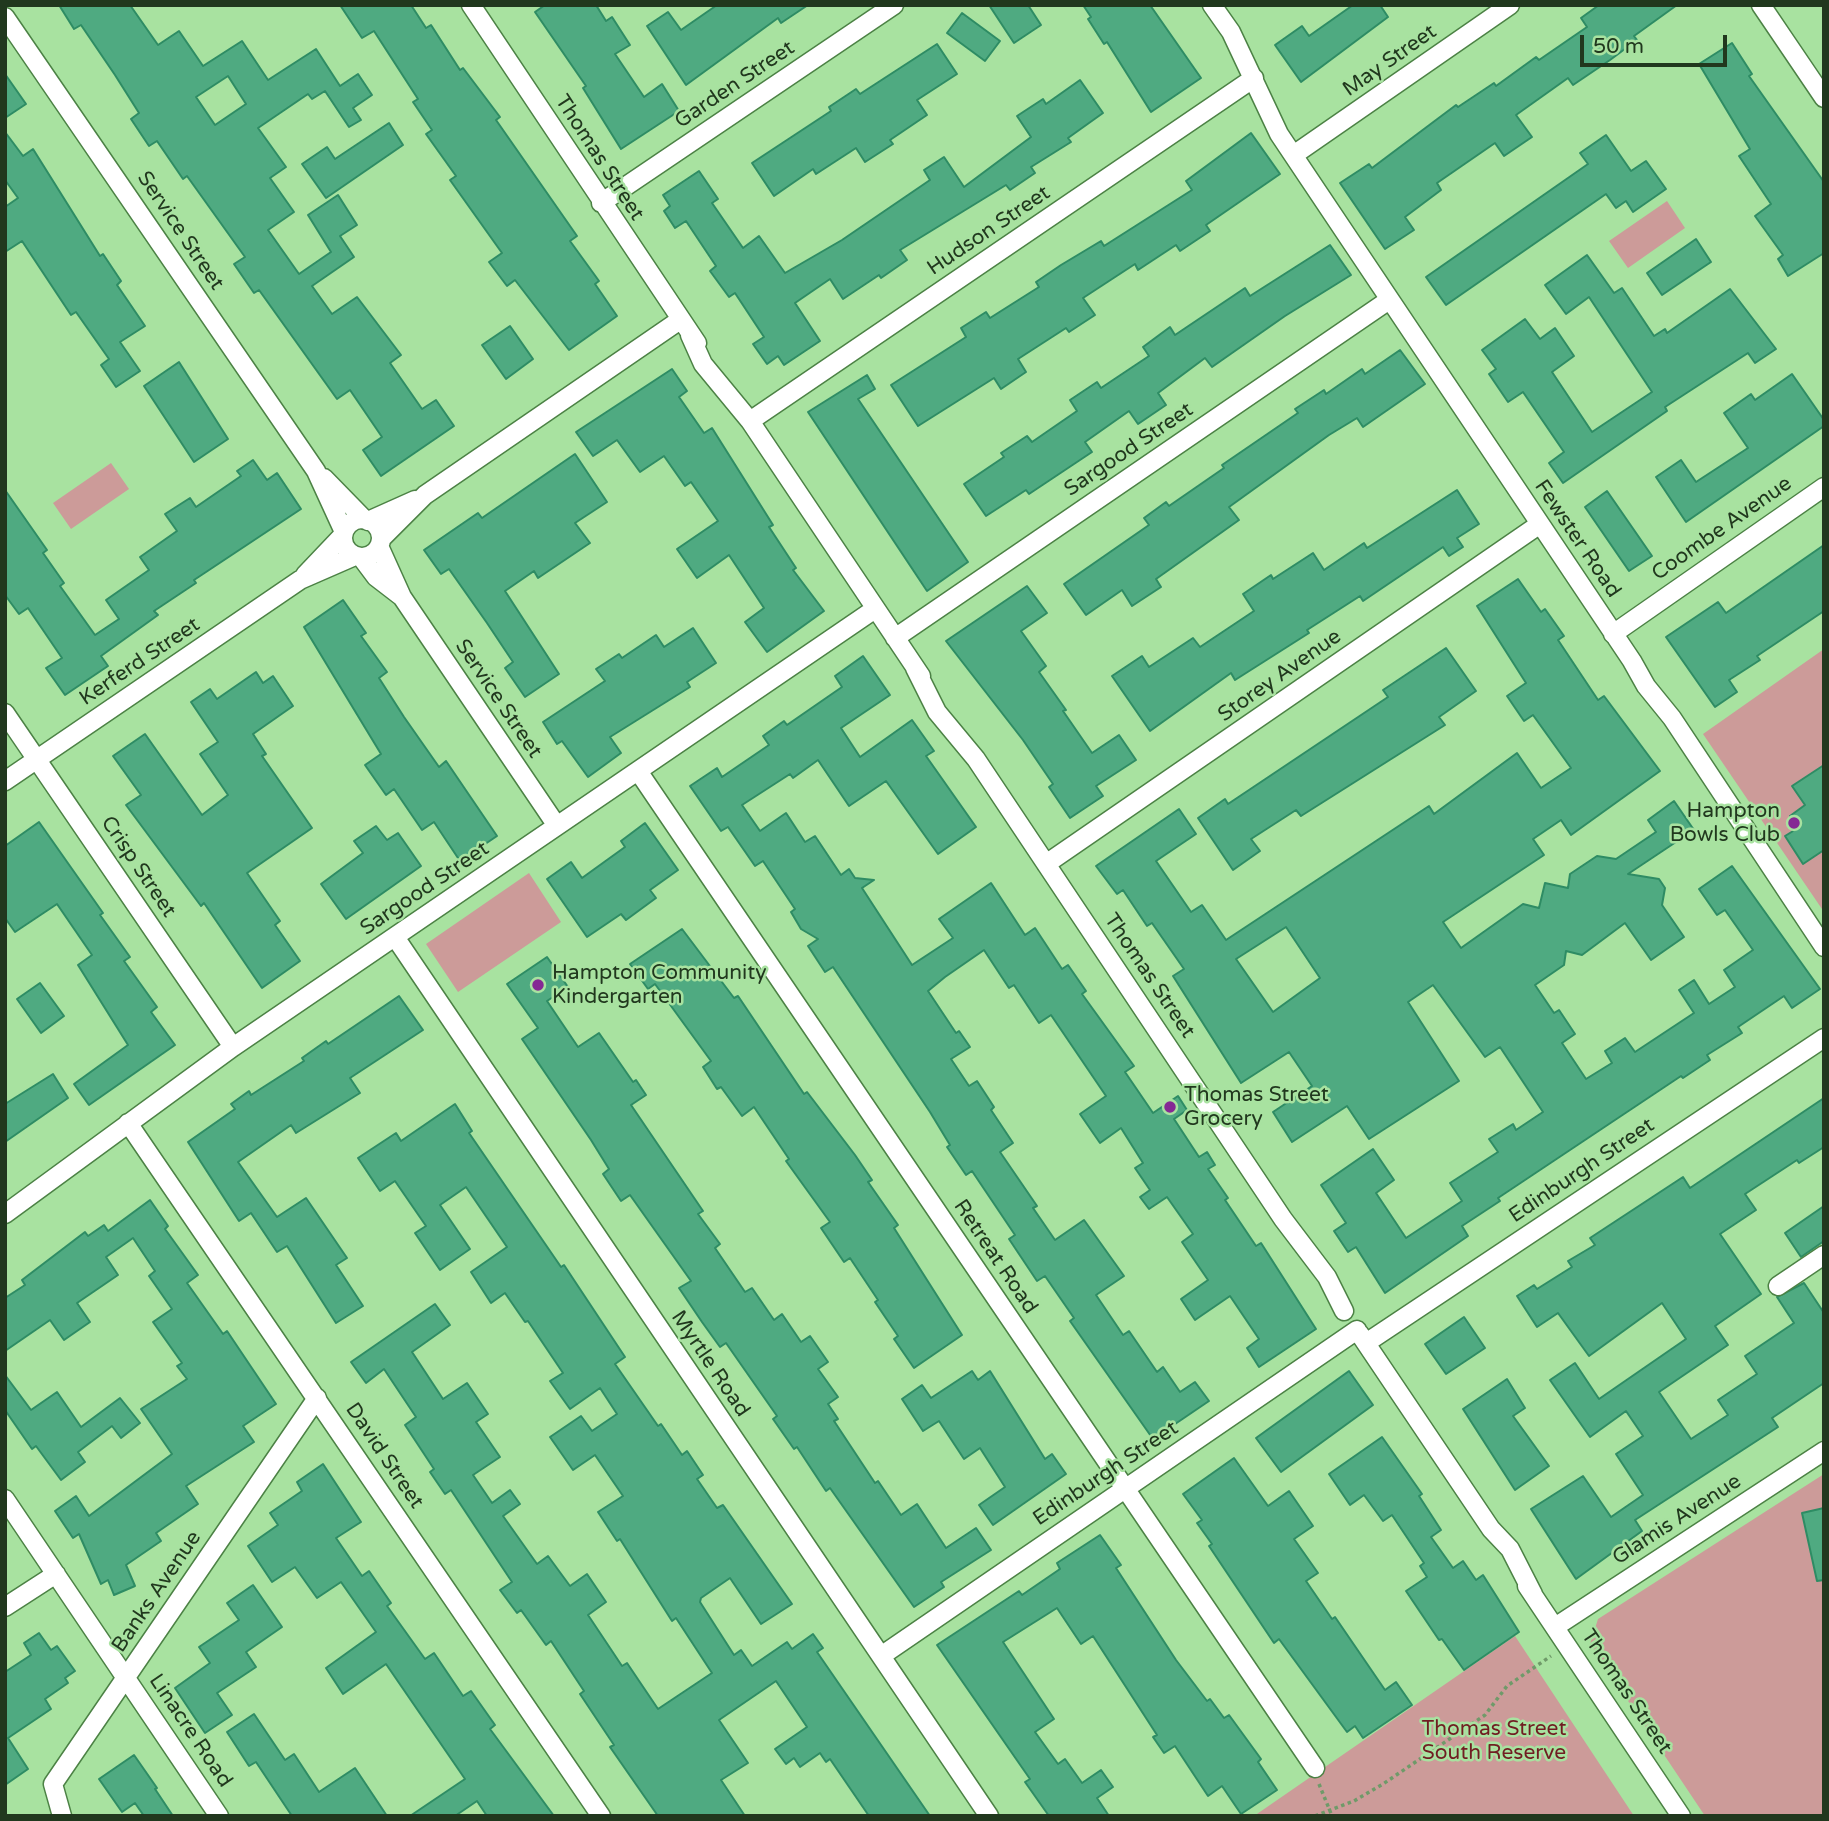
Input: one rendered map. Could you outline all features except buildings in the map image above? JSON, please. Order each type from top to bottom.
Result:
[{"type":"street","name":"Thomas Street","points":[[471,5],[685,328],[724,372],[736,401],[915,668],[958,722],[976,759],[1283,1219],[1313,1275],[1344,1311],[1491,1529],[1510,1549],[1555,1628],[1681,1816]]},
{"type":"street","name":"Garden Street","points":[[601,202],[894,5]]},
{"type":"street","name":"Fewster Road","points":[[1212,5],[1231,32],[1279,134],[1295,154],[1389,300],[1614,634],[1646,687],[1672,718],[1824,947]]},
{"type":"street","name":"May Street","points":[[1295,154],[1510,5]]},
{"type":"street","points":[[1761,5],[1824,98]]},
{"type":"street","name":"Service Street","points":[[5,17],[316,471],[343,533]]},
{"type":"street","name":"Hudson Street","points":[[750,421],[1254,78]]},
{"type":"street","name":"Sargood Street","points":[[895,638],[1389,300]]},
{"type":"street","points":[[425,495],[372,554],[358,557],[346,550],[343,533],[355,520],[367,520],[425,495],[685,328]]},
{"type":"street","name":"Service Street","points":[[316,471],[367,520]]},
{"type":"street","name":"Coombe Avenue","points":[[1614,634],[1824,487]]},
{"type":"street","points":[[367,520],[377,528],[380,543]]},
{"type":"street","name":"Storey Avenue","points":[[1046,864],[1540,524]]},
{"type":"street","name":"Kerferd Street","points":[[300,580],[343,533]]},
{"type":"street","name":"Service Street","points":[[380,543],[402,597],[557,826]]},
{"type":"street","name":"Service Street","points":[[358,557],[376,578],[402,597]]},
{"type":"street","name":"Kerferd Street","points":[[5,781],[300,580],[358,557]]},
{"type":"street","name":"Sargood Street","points":[[5,1214],[233,1047],[875,609]]},
{"type":"street","name":"Crisp Street","points":[[5,713],[233,1047]]},
{"type":"street","name":"Retreat Road","points":[[638,771],[1315,1768]]},
{"type":"street","name":"Myrtle Road","points":[[395,937],[989,1816]]},
{"type":"street","name":"Edinburgh Street","points":[[881,1656],[1125,1489],[1824,1038]]},
{"type":"street","name":"David Street","points":[[128,1123],[601,1816]]},
{"type":"street","points":[[1778,1286],[1824,1255]]},
{"type":"street","name":"Banks Avenue","points":[[62,1816],[53,1784],[317,1398]]},
{"type":"street","name":"Glamis Avenue","points":[[1555,1628],[1824,1451]]},
{"type":"street","name":"Linacre Road","points":[[5,1499],[219,1816]]},
{"type":"street","points":[[5,1607],[55,1574]]},
{"type":"path","points":[[1315,1816],[1354,1801],[1406,1769],[1485,1715],[1521,1674],[1569,1647]]},
{"type":"path","points":[[1315,1768],[1328,1811],[1332,1816]]},
{"type":"green space","points":[[1667,201],[1685,228],[1628,268],[1609,241]]},
{"type":"green space","points":[[111,463],[129,489],[71,529],[53,503]]},
{"type":"green space","name":"Hampton Bowls Club","points":[[1824,649],[1824,912],[1703,734]]},
{"type":"green space","points":[[529,873],[561,922],[458,992],[426,944]]},
{"type":"green space","points":[[1824,1474],[1824,1816],[1705,1816],[1590,1644],[1598,1619]]},
{"type":"green space","name":"Thomas Street South Reserve","points":[[1515,1636],[1634,1816],[1254,1816]]},
{"type":"place","name":"Hampton Bowls Club","points":[[1794,823]]},
{"type":"place","name":"Hampton Community Kindergarten","points":[[538,985]]},
{"type":"place","name":"Thomas Street Grocery","points":[[1170,1107]]}]
